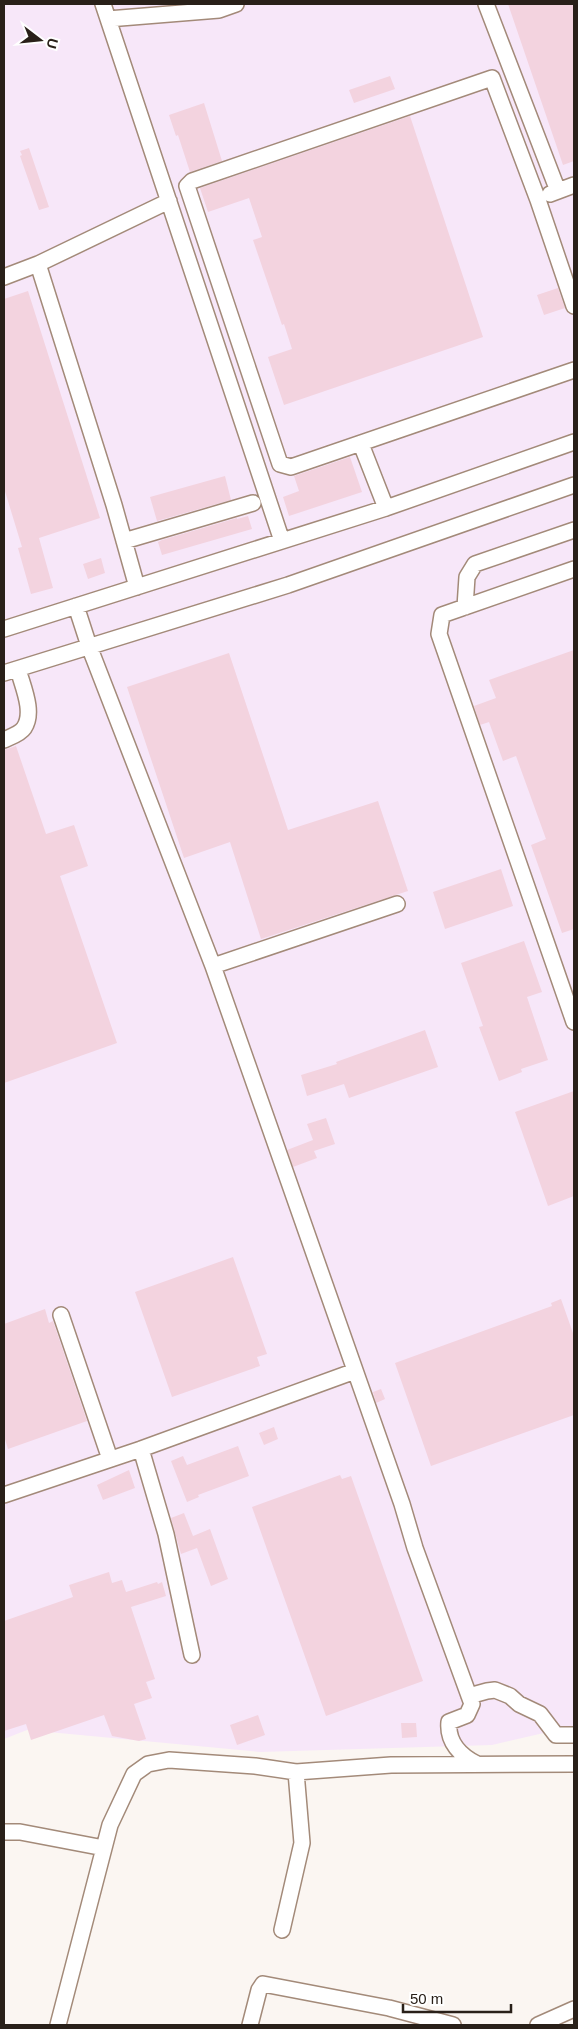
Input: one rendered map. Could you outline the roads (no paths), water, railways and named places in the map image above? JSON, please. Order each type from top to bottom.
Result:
[{"type":"street","points":[[103,4],[282,541]]},
{"type":"street","points":[[108,19],[219,10],[236,4]]},
{"type":"street","points":[[486,4],[558,191]]},
{"type":"street","points":[[510,70],[492,78],[192,181],[187,186],[280,464],[291,467],[574,370]]},
{"type":"street","points":[[492,78],[538,200],[574,306]]},
{"type":"street","points":[[538,200],[574,185]]},
{"type":"street","points":[[4,277],[38,264],[170,201]]},
{"type":"street","points":[[38,264],[138,587]]},
{"type":"street","points":[[4,629],[386,508],[574,442]]},
{"type":"street","points":[[361,444],[386,508]]},
{"type":"street","points":[[4,740],[24,729],[26,723],[27,705],[11,671],[288,585],[574,485]]},
{"type":"street","points":[[124,541],[253,503]]},
{"type":"street","points":[[465,607],[467,578],[475,564],[574,530]]},
{"type":"street","points":[[574,569],[442,614],[439,634],[574,1022]]},
{"type":"street","points":[[76,606],[89,646],[213,966],[402,1504],[415,1548],[472,1704],[468,1715],[449,1722],[449,1728],[456,1749],[466,1758],[477,1764]]},
{"type":"street","points":[[213,966],[397,904]]},
{"type":"street","points":[[61,1315],[110,1459]]},
{"type":"street","points":[[5,1491],[141,1449],[355,1371]]},
{"type":"street","points":[[141,1449],[166,1534],[192,1655]]},
{"type":"street","points":[[469,1696],[487,1691],[500,1692],[540,1714],[556,1735],[574,1735]]},
{"type":"street","points":[[58,2025],[110,1825],[134,1774],[148,1764],[168,1760],[255,1766],[296,1772],[391,1765],[574,1764]]},
{"type":"street","points":[[282,1930],[302,1843],[296,1772]]},
{"type":"street","points":[[4,1832],[20,1832],[104,1848]]},
{"type":"street","points":[[250,2025],[259,1990],[263,1984],[389,2008],[453,2025]]},
{"type":"street","points":[[538,2025],[574,2008]]}]
